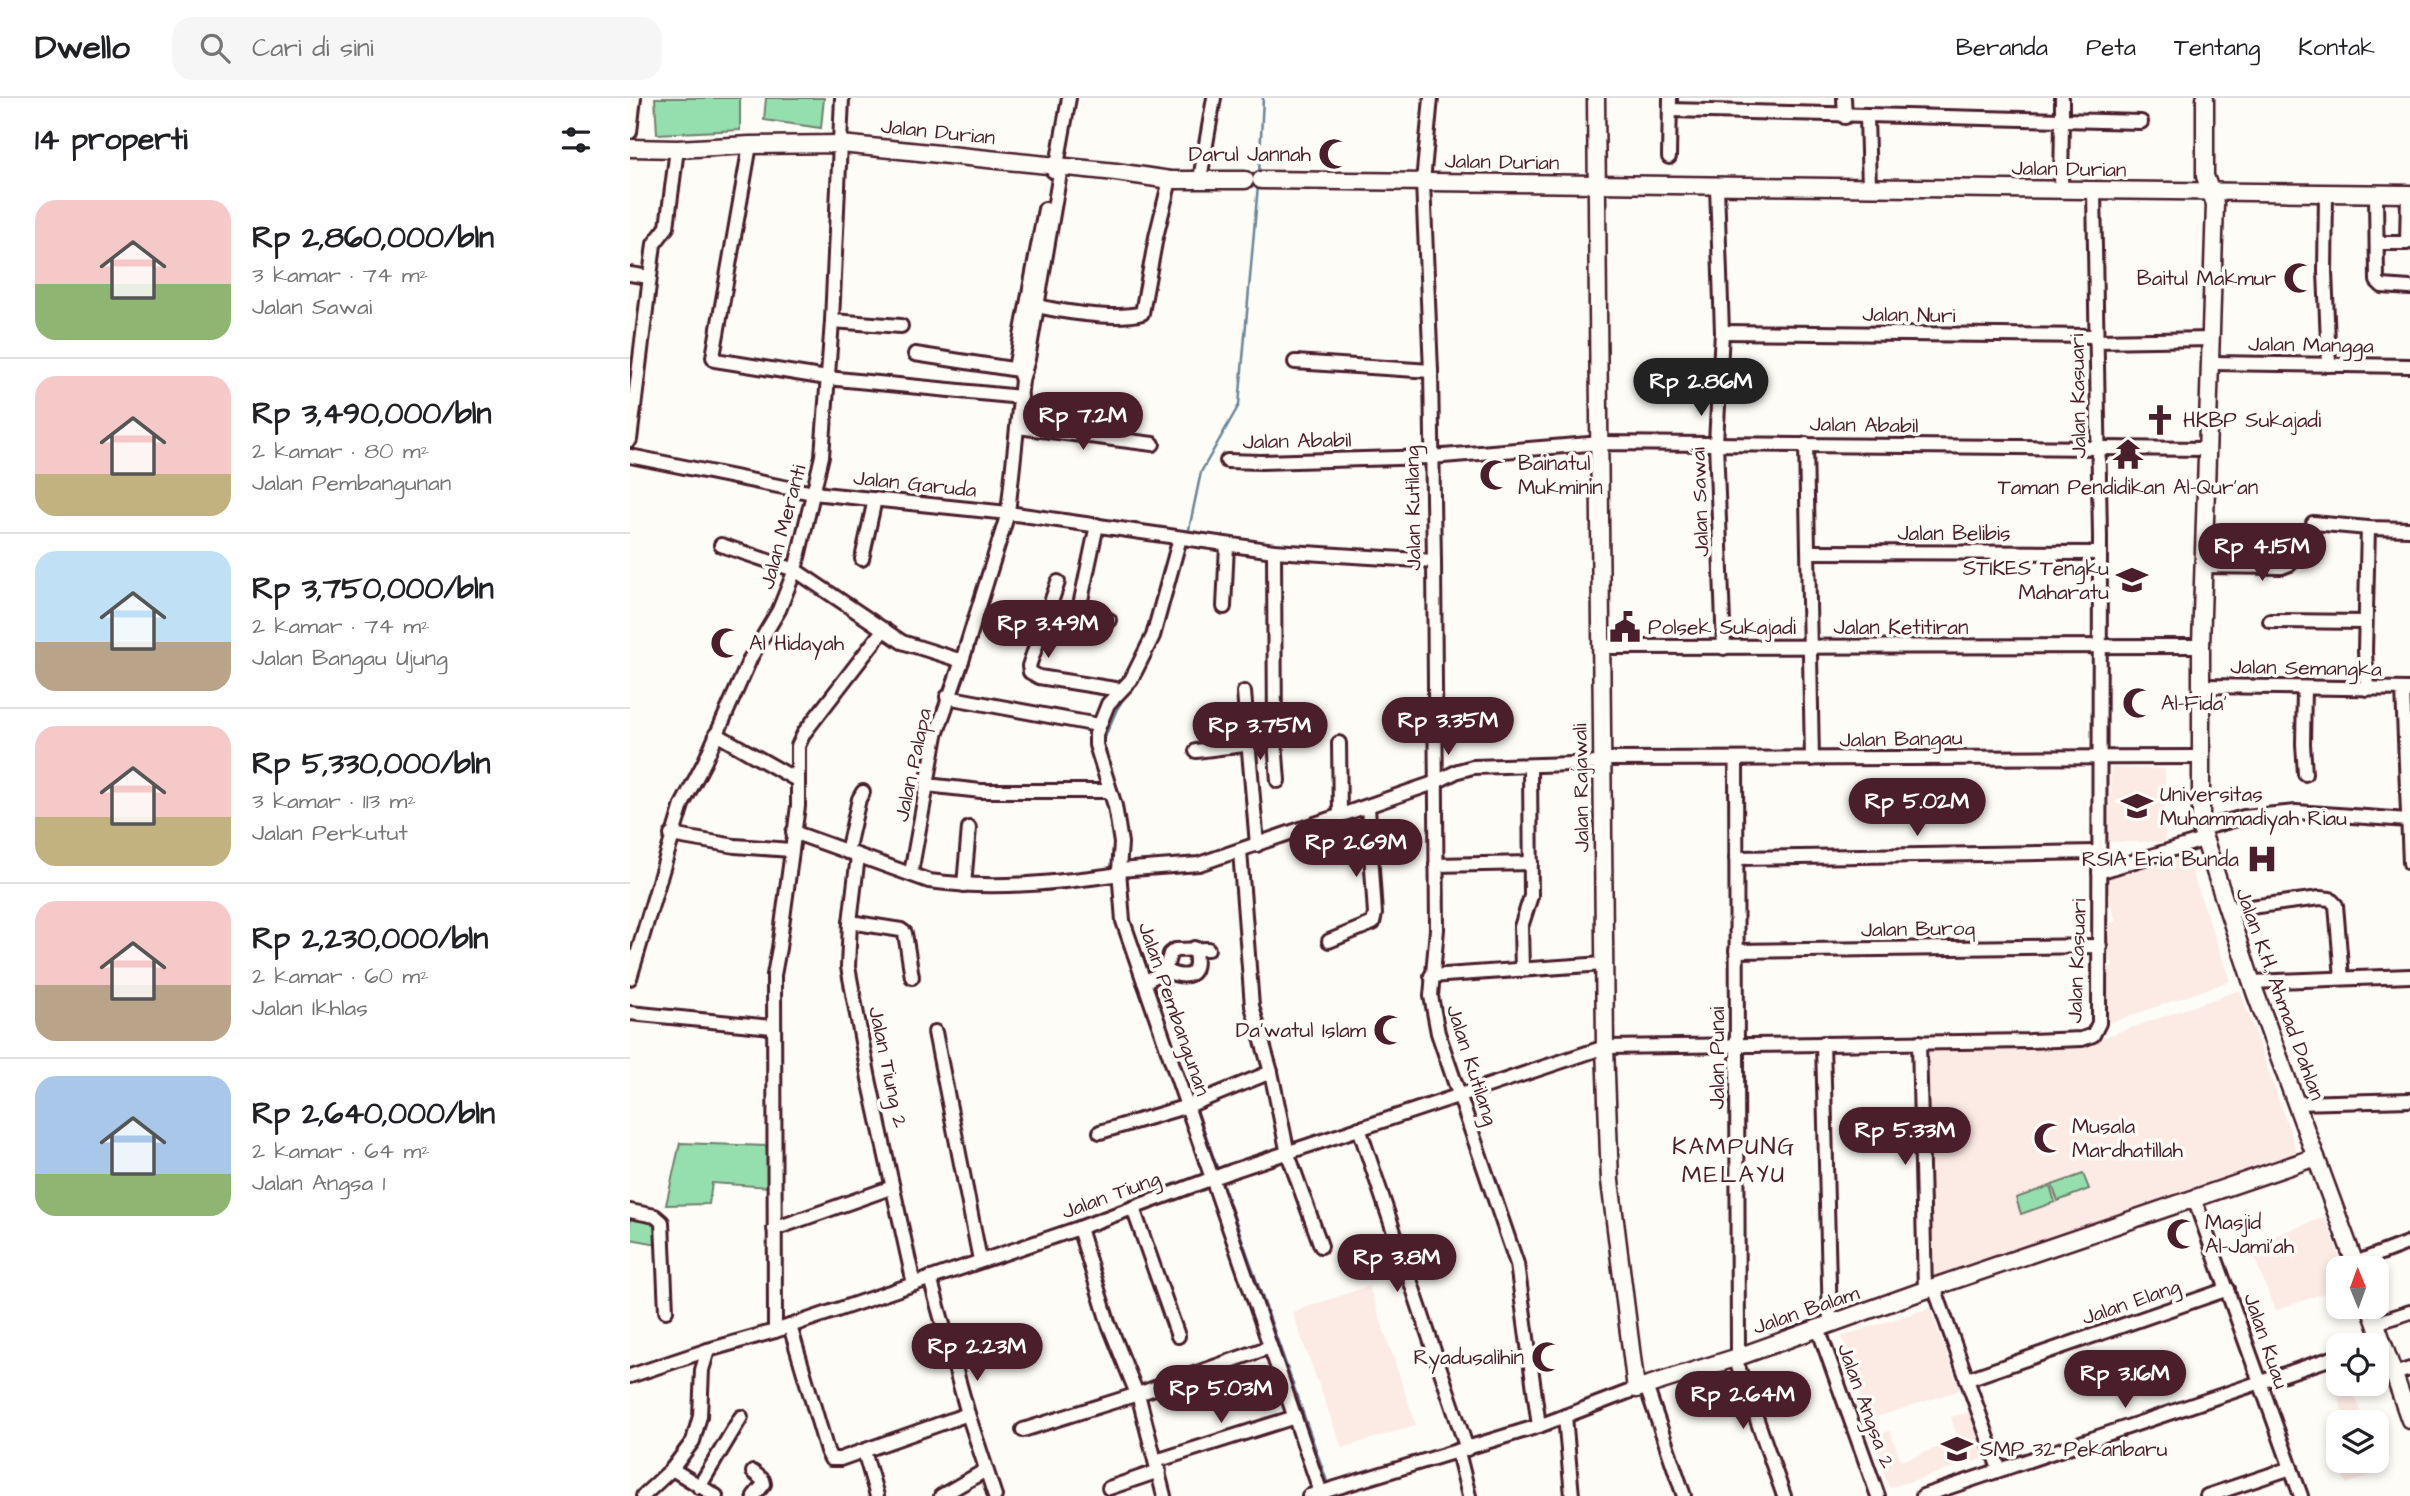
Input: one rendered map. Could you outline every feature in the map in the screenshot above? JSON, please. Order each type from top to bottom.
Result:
[{"type":"main road","name":"Jalan Rajawali","points":[[1596,98],[1605,1047],[1611,1181],[1641,1387]]},
{"type":"main road","name":"Jalan K.H. Ahmad Dahlan","points":[[2205,98],[2205,176],[2215,205],[2201,646],[2202,835],[2252,982],[2352,1256]]},
{"type":"main road","name":"Jalan Durian","points":[[630,148],[841,144],[1170,180],[2409,194]]},
{"type":"main road","name":"Jalan Balam","points":[[1641,1387],[1736,1357],[1929,1288],[2316,1157]]},
{"type":"main road","points":[[2375,1320],[2375,1333]]},
{"type":"main road","points":[[2389,1359],[2402,1372],[2410,1420]]},
{"type":"street","points":[[630,132],[634,98]]},
{"type":"street","name":"Jalan Meranti","points":[[630,978],[682,805],[751,657],[779,610],[795,570],[822,456],[832,321],[842,98]]},
{"type":"street","name":"Jalan Palapa","points":[[911,873],[936,735],[1008,513],[1021,397],[1021,373],[1032,305],[1060,173],[1057,166],[1069,98]]},
{"type":"street","points":[[1200,179],[1214,98]]},
{"type":"street","name":"Jalan Kutilang","points":[[1432,98],[1423,182],[1431,371],[1434,561],[1437,929],[1431,996],[1438,1033],[1521,1276],[1539,1426]]},
{"type":"street","points":[[1844,98],[1845,117]]},
{"type":"street","points":[[2061,189],[2062,98]]},
{"type":"street","points":[[1669,157],[1670,104],[1845,117],[2141,122]]},
{"type":"street","points":[[1867,117],[1869,187]]},
{"type":"street","points":[[750,145],[713,357],[715,360],[827,378],[1021,397]]},
{"type":"street","points":[[630,440],[634,358],[654,244],[667,227],[677,149]]},
{"type":"street","points":[[1032,305],[1107,316],[1129,317],[1142,313],[1170,180]]},
{"type":"street","name":"Jalan Sawai","points":[[1717,186],[1722,332],[1716,443],[1724,648]]},
{"type":"street","name":"Jalan Kasuari","points":[[1605,1047],[2030,1041],[2082,1039],[2093,1035],[2099,1023],[2098,852],[2101,756],[2094,190]]},
{"type":"street","points":[[2326,193],[2325,272],[2329,365]]},
{"type":"street","points":[[2376,194],[2377,281],[2382,286],[2410,288]]},
{"type":"street","points":[[2382,243],[2407,243],[2409,194]]},
{"type":"street","points":[[630,274],[649,277]]},
{"type":"street","points":[[832,321],[901,326]]},
{"type":"street","name":"Jalan Nuri","points":[[1722,332],[2211,339]]},
{"type":"street","points":[[915,354],[1021,373]]},
{"type":"street","points":[[1295,362],[1431,371]]},
{"type":"street","name":"Jalan Mangga","points":[[2211,363],[2410,366]]},
{"type":"street","points":[[1018,427],[1153,444]]},
{"type":"street","name":"Jalan Ababil","points":[[1227,461],[1261,463],[1431,457],[1601,443],[2207,449]]},
{"type":"street","points":[[1806,444],[1812,759]]},
{"type":"street","name":"Jalan Garuda","points":[[630,456],[813,492],[1008,513],[1274,551],[1434,561]]},
{"type":"street","points":[[862,559],[875,499]]},
{"type":"street","points":[[2314,523],[2410,529]]},
{"type":"street","points":[[1097,525],[1080,605],[1085,611],[1109,620]]},
{"type":"street","points":[[2367,689],[2365,622],[2368,528]]},
{"type":"street","points":[[947,697],[1098,725],[1108,704],[1128,685],[1153,636],[1181,538]]},
{"type":"street","points":[[721,545],[795,570],[902,642],[962,661]]},
{"type":"street","points":[[1224,607],[1227,545]]},
{"type":"street","points":[[1274,551],[1275,741],[1278,781]]},
{"type":"street","name":"Jalan Belibis","points":[[1809,552],[2099,553]]},
{"type":"street","points":[[2203,566],[2282,567],[2290,564],[2301,552]]},
{"type":"street","points":[[1058,582],[1029,666],[1030,672],[1039,677],[1121,690]]},
{"type":"street","points":[[2270,621],[2365,622]]},
{"type":"street","points":[[775,1331],[772,1027],[774,975],[798,806],[797,758],[804,733],[884,629]]},
{"type":"street","name":"Jalan Ketitiran","points":[[1600,647],[2201,646]]},
{"type":"street","name":"Jalan Semangka","points":[[2202,686],[2406,689]]},
{"type":"street","points":[[2304,688],[2302,744],[2305,774]]},
{"type":"street","points":[[2406,689],[2410,863]]},
{"type":"street","points":[[1244,692],[1257,845]]},
{"type":"street","name":"Jalan Pembangunan","points":[[1098,725],[1096,746],[1110,791],[1121,843],[1123,921],[1154,977],[1270,1347],[1322,1492]]},
{"type":"street","points":[[716,734],[797,780]]},
{"type":"street","points":[[1196,751],[1275,741]]},
{"type":"street","points":[[1339,743],[1340,814]]},
{"type":"street","name":"Jalan Bangau","points":[[793,832],[929,881],[964,885],[1020,885],[1072,881],[1140,868],[1199,864],[1340,814],[1368,807],[1473,767],[1602,761],[2201,757]]},
{"type":"street","name":"Jalan Punai","points":[[1736,760],[1736,1357],[1784,1496]]},
{"type":"street","points":[[1522,970],[1521,931],[1531,901],[1530,766]]},
{"type":"street","points":[[927,785],[981,791],[1110,791]]},
{"type":"street","name":"Jalan Tiung 2","points":[[863,792],[859,799],[853,854],[848,967],[914,1284]]},
{"type":"street","points":[[1329,942],[1373,923],[1375,914],[1368,807]]},
{"type":"street","points":[[2099,872],[2244,817],[2296,812],[2408,820]]},
{"type":"street","points":[[964,885],[969,828]]},
{"type":"street","points":[[671,835],[735,846],[791,850]]},
{"type":"street","points":[[1240,851],[1252,1006],[1271,1072],[1288,1154],[1321,1246]]},
{"type":"street","points":[[1736,858],[2098,852]]},
{"type":"street","points":[[1436,864],[1531,863]]},
{"type":"street","points":[[2227,910],[2320,898],[2334,902],[2342,978]]},
{"type":"street","points":[[850,922],[901,930],[905,933],[912,977]]},
{"type":"street","name":"Jalan Buroq","points":[[1736,951],[2100,946]]},
{"type":"street","points":[[1154,977],[1180,977],[1190,974],[1195,967],[1194,948]]},
{"type":"street","points":[[1154,977],[1175,950],[1208,949]]},
{"type":"street","points":[[1431,976],[1604,964]]},
{"type":"street","points":[[2252,982],[2410,976]]},
{"type":"street","points":[[630,1013],[772,1027]]},
{"type":"street","points":[[935,1032],[981,1260]]},
{"type":"street","points":[[1919,1042],[1929,1288],[1968,1379],[1998,1469]]},
{"type":"street","name":"Jalan Angsa 2","points":[[1823,1043],[1824,1326],[1878,1496]]},
{"type":"street","name":"Jalan Tiung","points":[[630,1376],[790,1326],[1079,1228],[1232,1171],[1605,1047]]},
{"type":"street","name":"Jalan Pembangunan","points":[[1195,1103],[1271,1072]]},
{"type":"street","points":[[2297,1103],[2410,1100]]},
{"type":"street","points":[[1100,1132],[1195,1103]]},
{"type":"street","points":[[1359,1128],[1462,1450],[1469,1496]]},
{"type":"street","points":[[774,1229],[893,1187]]},
{"type":"street","name":"Jalan Kuau","points":[[2193,1198],[2301,1496]]},
{"type":"street","points":[[1133,1208],[1178,1336]]},
{"type":"street","points":[[630,1211],[655,1216],[662,1222],[666,1311]]},
{"type":"street","points":[[1079,1228],[1108,1322],[1138,1394],[1164,1496]]},
{"type":"street","points":[[2378,1256],[2410,1242]]},
{"type":"street","points":[[930,1278],[968,1414],[995,1496]]},
{"type":"street","name":"Jalan Elang","points":[[1968,1379],[2228,1289]]},
{"type":"street","points":[[2376,1324],[2410,1312]]},
{"type":"street","points":[[790,1326],[829,1458],[835,1460],[864,1451],[968,1414]]},
{"type":"street","points":[[1024,1430],[1138,1394],[1270,1347]]},
{"type":"street","points":[[630,1488],[641,1496],[672,1469],[693,1441],[698,1428],[702,1370],[708,1350]]},
{"type":"street","points":[[1931,1495],[1998,1469],[2326,1360]]},
{"type":"street","points":[[1641,1387],[1684,1496]]},
{"type":"street","name":"Jalan Balam","points":[[1322,1492],[1539,1426],[1641,1387]]},
{"type":"street","points":[[1565,1416],[1573,1496]]},
{"type":"street","points":[[699,1487],[741,1417]]},
{"type":"street","points":[[1109,1489],[1158,1466],[1295,1417]]},
{"type":"street","points":[[864,1451],[877,1496]]},
{"type":"street","points":[[2207,1496],[2291,1468]]},
{"type":"street","points":[[672,1469],[716,1496]]},
{"type":"street","points":[[941,1496],[986,1470]]},
{"type":"street","points":[[754,1472],[764,1484],[754,1496]]},
{"type":"shaded area","name":"Universitas Muhammadiyah Riau","points":[[2111,768],[2165,769],[2165,842],[2109,842]]},
{"type":"shaded area","points":[[2185,852],[2230,981],[2110,1023],[2098,989],[2101,971],[2113,966],[2101,927],[2116,921],[2103,879]]},
{"type":"shaded area","points":[[2240,990],[2298,1155],[1930,1282],[1923,1051],[2073,1048]]},
{"type":"shaded area","points":[[2325,1217],[2339,1256],[2326,1256],[2326,1292],[2275,1311],[2250,1245]]},
{"type":"shaded area","points":[[1369,1286],[1416,1425],[1342,1448],[1292,1312]]},
{"type":"shaded area","points":[[1930,1308],[1960,1390],[1867,1420],[1842,1336]]},
{"type":"shaded area","points":[[2337,1396],[2355,1396],[2360,1410],[2342,1410]]},
{"type":"shaded area","name":"SMP 32 Pekanbaru","points":[[1969,1412],[1985,1458],[1889,1488],[1873,1436],[1890,1431],[1901,1461],[1958,1440],[1951,1417]]},
{"type":"shaded area","points":[[2342,1473],[2377,1473],[2347,1484]]},
{"type":"green space","points":[[655,98],[740,98],[740,130],[657,134]]},
{"type":"green space","points":[[766,98],[824,98],[821,128],[764,120]]},
{"type":"green space","points":[[680,1143],[768,1146],[770,1187],[712,1183],[709,1204],[666,1205]]},
{"type":"green space","points":[[2083,1174],[2089,1189],[2058,1201],[2052,1185]]},
{"type":"green space","points":[[2050,1186],[2055,1202],[2021,1214],[2016,1198]]},
{"type":"green space","points":[[630,1215],[655,1219],[663,1245],[630,1239]]},
{"type":"waterway","points":[[1259,175],[1263,98]]},
{"type":"waterway","points":[[1188,534],[1201,472],[1239,405],[1258,185]]},
{"type":"waterway","points":[[1112,777],[1103,741],[1127,693]]},
{"type":"waterway","points":[[1126,842],[1127,867]]},
{"type":"waterway","points":[[1127,873],[1127,898]]},
{"type":"waterway","points":[[1135,938],[1149,975]]},
{"type":"waterway","points":[[1151,981],[1193,1100]]},
{"type":"waterway","points":[[1196,1107],[1219,1173]]},
{"type":"waterway","points":[[1221,1179],[1329,1487]]},
{"type":"place","name":"Darul Jannah","points":[[1334,154]]},
{"type":"place","name":"Baitul Makmur","points":[[2299,278]]},
{"type":"place","name":"HKBP Sukajadi","points":[[2160,420]]},
{"type":"place","name":"Taman Pendidikan Al-Qur'an","points":[[2128,454]]},
{"type":"place","name":"Bainatul Mukminin","points":[[1495,475]]},
{"type":"place","name":"STIKES Tengku Maharatu","points":[[2132,580]]},
{"type":"place","name":"Polsek Sukajadi","points":[[1625,627]]},
{"type":"place","name":"Al Hidayah","points":[[726,643]]},
{"type":"place","name":"Al-Fida'","points":[[2138,703]]},
{"type":"place","name":"Universitas Muhammadiyah Riau","points":[[2137,806]]},
{"type":"place","name":"RSIA Eria Bunda","points":[[2262,859]]},
{"type":"place","name":"Da'watul Islam","points":[[1389,1030]]},
{"type":"place","name":"Musala Mardhatillah","points":[[2049,1138]]},
{"type":"place","name":"Masjid Al-Jami'ah","points":[[2182,1234]]},
{"type":"place","name":"Ryadusalihin","points":[[1547,1357]]},
{"type":"place","name":"SMP 32 Pekanbaru","points":[[1957,1449]]},
{"type":"district","name":"KAMPUNG MELAYU","points":[[1734,1161]]}]
